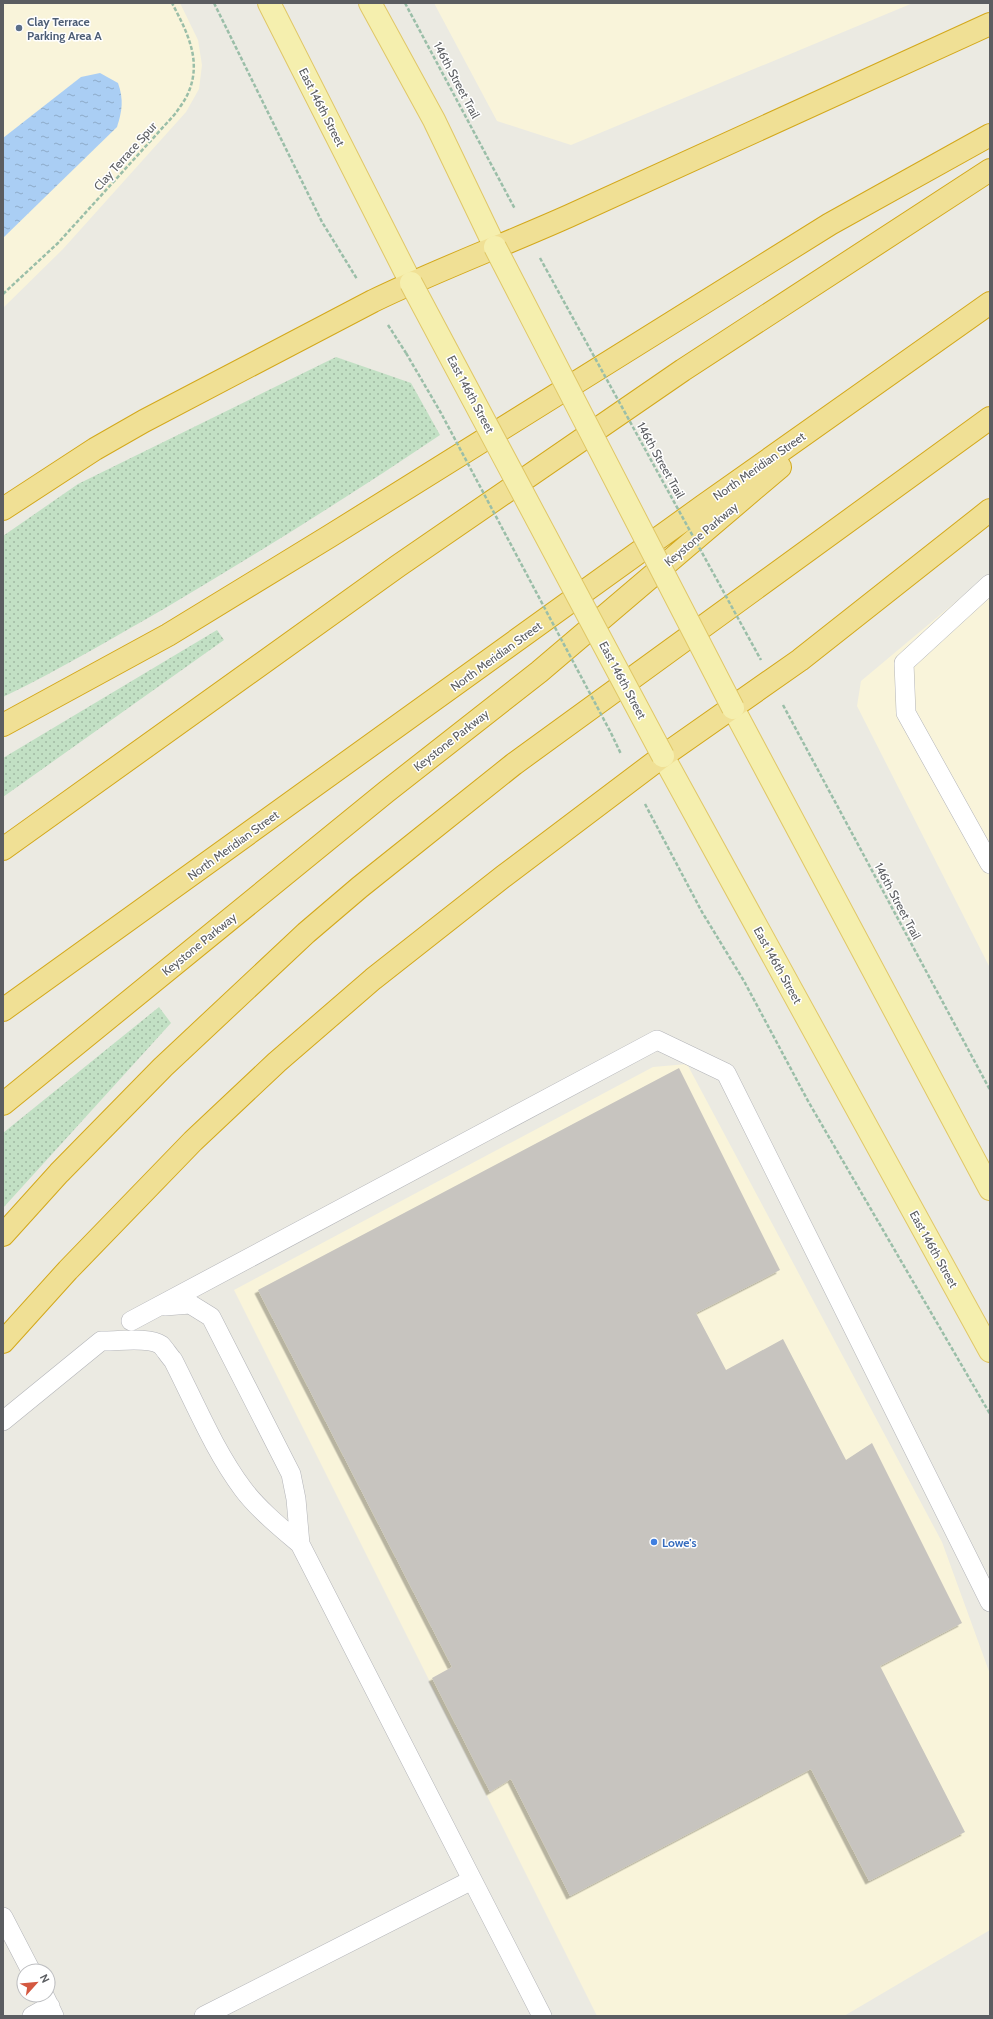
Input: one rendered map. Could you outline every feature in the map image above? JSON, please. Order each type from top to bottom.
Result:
[{"type":"highway","points":[[3,509],[95,450],[144,422],[411,282],[528,234],[672,170],[990,24]]},
{"type":"highway","points":[[3,725],[168,634],[337,532],[804,241],[894,188],[990,135]]},
{"type":"highway","points":[[3,849],[398,566],[676,374],[880,240],[990,170]]},
{"type":"highway","name":"North Meridian Street","points":[[3,1010],[894,370],[990,303]]},
{"type":"highway","name":"Keystone Parkway","points":[[3,1104],[386,792],[539,672],[894,370]]},
{"type":"highway","points":[[3,1235],[59,1173],[162,1067],[306,933],[360,887],[514,764],[990,418]]},
{"type":"highway","points":[[3,1342],[68,1270],[193,1141],[277,1062],[373,979],[437,928],[663,756],[800,660],[990,510]]},
{"type":"main road","name":"East 146th Street","points":[[269,3],[411,282],[663,756],[990,1351]]},
{"type":"main road","points":[[370,3],[434,120],[495,247],[733,708],[990,1189]]},
{"type":"lane","points":[[990,584],[904,663],[906,713],[990,864]]},
{"type":"lane","points":[[3,1421],[101,1341],[131,1321],[657,1040],[726,1072],[990,1602]]},
{"type":"lane","points":[[131,1321],[168,1304],[190,1304],[211,1317],[291,1474],[296,1499],[300,1544]]},
{"type":"lane","points":[[101,1341],[118,1342],[141,1340],[160,1345],[173,1360],[227,1467],[244,1490],[265,1513],[300,1544],[542,2016]]},
{"type":"lane","points":[[204,2016],[472,1880]]},
{"type":"lane","points":[[3,1917],[28,1963]]},
{"type":"lane","points":[[32,2016],[49,2006]]},
{"type":"path","name":"Clay Terrace Spur","points":[[3,294],[58,243],[175,114],[189,92],[194,70],[192,50],[187,34],[172,3]]},
{"type":"path","points":[[214,3],[322,222],[347,264]]},
{"type":"path","name":"146th Street Trail","points":[[405,3],[493,166]]},
{"type":"path","name":"146th Street Trail","points":[[546,269],[761,660]]},
{"type":"path","points":[[391,330],[441,413],[611,733]]},
{"type":"path","name":"146th Street Trail","points":[[791,720],[990,1090]]},
{"type":"path","points":[[665,843],[702,912],[744,981],[808,1101],[990,1414]]},
{"type":"shaded area","points":[[3,3],[180,3],[198,40],[202,65],[199,89],[186,112],[63,249],[3,308]]},
{"type":"shaded area","points":[[434,3],[913,3],[571,145],[497,121]]},
{"type":"shaded area","points":[[990,573],[990,968],[857,706],[861,681]]},
{"type":"shaded area","name":"Lowe's","points":[[687,1064],[942,1542],[990,1674],[990,1930],[844,2016],[597,2016],[234,1290],[653,1067]]},
{"type":"green space","points":[[336,357],[411,383],[440,435],[271,544],[167,607],[86,654],[3,697],[3,536],[78,484]]},
{"type":"green space","points":[[217,630],[224,640],[3,797],[3,758]]},
{"type":"green space","points":[[159,1007],[171,1023],[3,1208],[3,1133]]},
{"type":"water","points":[[100,73],[118,83],[122,105],[117,127],[3,238],[3,138],[81,77]]},
{"type":"building","name":"Lowe's","points":[[679,1068],[780,1270],[696,1313],[726,1370],[783,1339],[846,1460],[872,1443],[962,1623],[880,1666],[965,1832],[869,1881],[811,1769],[570,1896],[511,1779],[490,1792],[432,1678],[452,1667],[258,1290]]},
{"type":"place","name":"Clay Terrace Parking Area A","points":[[19,28]]},
{"type":"place","name":"Lowe's","points":[[654,1542]]}]
